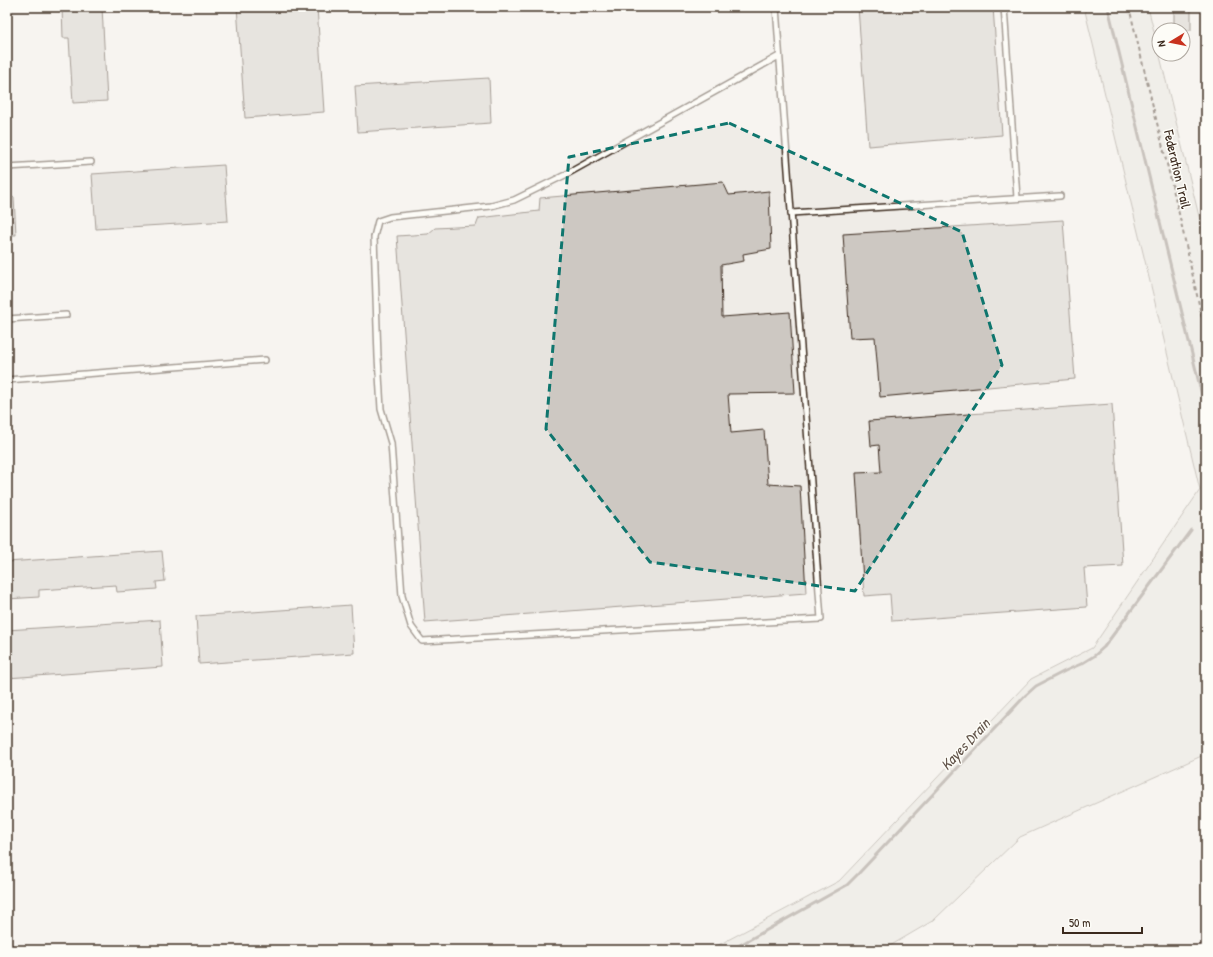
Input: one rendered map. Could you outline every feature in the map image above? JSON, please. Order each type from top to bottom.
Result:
[{"type":"lane","points":[[776,7],[822,618],[422,641],[411,626],[402,596],[390,443],[381,410],[374,237],[378,221],[390,217],[491,206],[514,200],[565,175],[779,56]]},
{"type":"lane","points":[[1004,7],[1017,198]]},
{"type":"lane","points":[[7,167],[91,162]]},
{"type":"lane","points":[[791,213],[1060,196]]},
{"type":"lane","points":[[7,319],[66,315]]},
{"type":"lane","points":[[7,380],[265,360]]},
{"type":"path","name":"Federation Trail","points":[[1129,7],[1176,202],[1206,336]]},
{"type":"highlighted area","points":[[729,123],[962,232],[1002,365],[855,591],[650,562],[546,429],[569,157]]},
{"type":"shaded area","points":[[7,7],[1084,7],[1200,490],[1092,648],[1031,679],[839,881],[709,950],[7,950]]},
{"type":"shaded area","points":[[1084,7],[1148,7],[1152,22],[1151,62],[1161,62],[1206,245],[1206,754],[1020,837],[934,920],[883,950],[709,950],[839,881],[1031,679],[1092,648],[1200,490]]},
{"type":"shaded area","points":[[1148,7],[1206,7],[1206,245],[1161,62],[1191,62],[1191,22],[1152,22]]},
{"type":"shaded area","points":[[1206,754],[1206,950],[883,950],[934,920],[1020,837]]},
{"type":"building","points":[[62,7],[102,7],[107,101],[73,103],[69,38],[63,38]]},
{"type":"building","points":[[237,7],[317,7],[324,112],[245,118]]},
{"type":"building","points":[[858,7],[993,7],[1002,135],[868,146]]},
{"type":"building","points":[[1174,7],[1191,7],[1191,22],[1174,22]]},
{"type":"building","points":[[489,78],[491,123],[358,132],[355,86]]},
{"type":"building","points":[[224,165],[228,221],[96,229],[92,174]]},
{"type":"building","points":[[723,182],[729,195],[769,191],[771,249],[743,254],[744,261],[721,265],[722,317],[790,312],[795,393],[728,394],[731,433],[764,430],[768,484],[800,486],[806,593],[425,622],[397,236],[428,234],[435,228],[476,226],[479,218],[539,211],[540,198]]},
{"type":"building","points":[[7,197],[14,197],[16,235],[7,235]]},
{"type":"building","points":[[1063,220],[1075,379],[880,397],[875,337],[850,338],[843,234]]},
{"type":"building","points":[[1112,404],[1123,566],[1084,568],[1087,607],[892,621],[890,594],[864,596],[856,473],[881,472],[879,445],[871,446],[869,421]]},
{"type":"building","points":[[162,551],[165,581],[156,582],[157,589],[117,592],[116,585],[39,590],[39,597],[7,599],[7,562]]},
{"type":"building","points":[[351,605],[354,653],[199,664],[196,616]]},
{"type":"building","points":[[160,620],[163,667],[7,678],[7,630]]},
{"type":"waterway","points":[[1108,7],[1206,412]]},
{"type":"waterway","name":"Kayes Drain","points":[[731,950],[847,885],[1026,695],[1036,686],[1081,664],[1094,656],[1104,647],[1191,530]]}]
